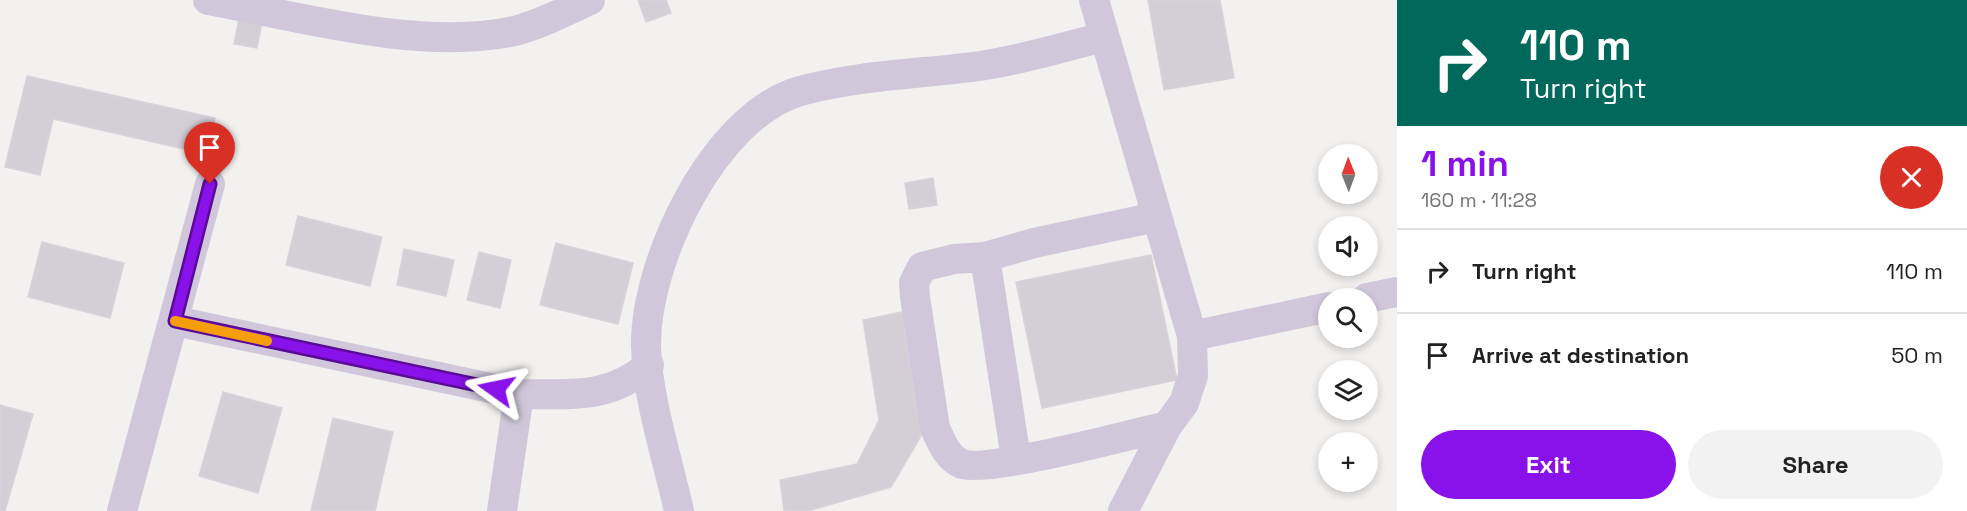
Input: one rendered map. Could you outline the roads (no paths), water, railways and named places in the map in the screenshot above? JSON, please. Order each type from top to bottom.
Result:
[{"type":"street","points":[[208,0],[399,35],[465,36],[511,32],[590,0]]},
{"type":"street","points":[[1094,0],[1155,217],[1192,336],[1193,376],[1190,389],[1179,412],[1167,426],[1123,511]]},
{"type":"street","points":[[679,511],[648,365],[647,318],[654,286],[674,232],[714,162],[744,124],[769,104],[812,89],[984,65],[1104,38]]},
{"type":"street","points":[[122,511],[175,321],[210,184]]},
{"type":"street","points":[[1155,217],[1034,243],[985,257],[954,259],[922,267],[914,283],[935,428],[942,445],[962,464],[980,465],[1016,459],[1167,426]]},
{"type":"street","points":[[985,257],[1016,459]]},
{"type":"street","points":[[1378,296],[1397,292]]},
{"type":"street","points":[[1192,336],[1318,309]]},
{"type":"street","points":[[175,321],[519,394],[575,394],[614,388],[632,379],[648,365]]},
{"type":"street","points":[[502,511],[519,394]]}]
